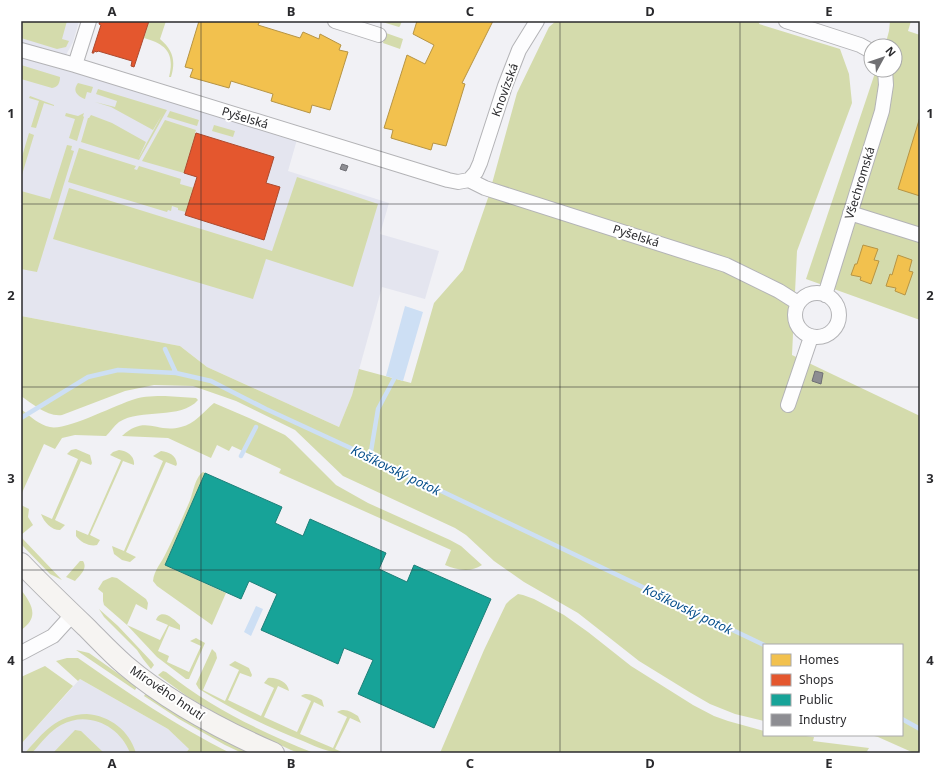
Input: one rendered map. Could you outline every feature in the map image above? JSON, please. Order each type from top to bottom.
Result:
[{"type":"main road","name":"Mírového hnutí","points":[[21,563],[125,665],[148,683],[212,723],[274,753]]},
{"type":"street","points":[[75,65],[89,21]]},
{"type":"street","points":[[335,21],[379,35]]},
{"type":"street","name":"Knovízská","points":[[469,180],[476,172],[480,163],[505,86],[519,50],[537,21]]},
{"type":"street","points":[[786,21],[863,47]]},
{"type":"street","name":"Pyšelská","points":[[21,50],[75,65],[448,180],[458,182],[469,180],[485,188],[726,265],[779,291],[798,303]]},
{"type":"street","name":"Všechromská","points":[[825,295],[882,111],[886,85],[886,78]]},
{"type":"street","points":[[850,213],[920,235]]},
{"type":"street","points":[[813,294],[825,295],[835,302],[838,308],[838,320],[836,326],[828,334],[817,337],[811,336],[797,326],[795,314],[798,303],[807,296],[813,294]]},
{"type":"street","points":[[788,405],[811,336]]},
{"type":"street","points":[[21,653],[53,636],[73,614]]},
{"type":"shaded area","points":[[21,21],[79,21],[73,42],[66,55],[300,129],[288,171],[389,203],[380,234],[439,251],[425,299],[382,287],[352,395],[339,427],[207,367],[180,346],[21,316]]},
{"type":"shaded area","points":[[80,679],[168,729],[194,753],[21,753],[21,744]]},
{"type":"green space","points":[[21,21],[67,21],[62,39],[69,41],[66,47],[57,49],[21,38]]},
{"type":"green space","points":[[149,21],[166,21],[160,39],[171,52],[173,66],[171,77],[169,77],[171,62],[167,51],[158,43],[144,38]]},
{"type":"green space","points":[[379,21],[402,21],[399,27]]},
{"type":"green space","points":[[556,21],[760,21],[759,24],[840,49],[849,74],[852,103],[797,251],[792,355],[920,416],[920,753],[914,753],[874,736],[903,736],[903,644],[763,644],[763,721],[735,714],[710,704],[639,661],[578,613],[524,582],[494,561],[466,535],[455,528],[343,476],[295,430],[236,401],[193,386],[154,385],[125,391],[62,415],[56,415],[40,409],[21,396],[21,316],[180,346],[207,367],[339,427],[352,395],[359,369],[411,383],[434,303],[463,270],[488,198],[517,93],[549,27]]},
{"type":"green space","points":[[890,21],[911,21],[908,31],[920,35],[920,320],[806,279],[873,78],[903,78],[903,38],[887,38]]},
{"type":"green space","points":[[386,33],[403,39],[400,49],[383,43]]},
{"type":"green space","points":[[21,65],[60,77],[59,83],[56,87],[52,88],[21,79]]},
{"type":"green space","points":[[78,83],[93,87],[91,93],[87,92],[85,99],[75,91]]},
{"type":"green space","points":[[98,89],[167,110],[139,160],[81,142],[88,118],[91,115],[112,123],[146,142],[138,159],[162,115],[153,130],[111,107],[95,102],[115,107],[117,101],[96,94]]},
{"type":"green space","points":[[30,96],[54,105],[44,103],[36,128],[31,127],[39,101],[29,98]]},
{"type":"green space","points":[[170,111],[199,120],[197,126],[167,117]]},
{"type":"green space","points":[[66,113],[78,116],[84,113],[77,141],[69,138],[75,119],[65,116]]},
{"type":"green space","points":[[165,120],[196,130],[184,173],[142,161]]},
{"type":"green space","points":[[214,125],[235,131],[233,137],[212,131]]},
{"type":"green space","points":[[29,133],[34,135],[21,178],[21,160]]},
{"type":"green space","points":[[67,145],[72,146],[71,150],[74,151],[37,272],[21,269],[21,191],[50,199]]},
{"type":"green space","points":[[79,148],[136,166],[134,169],[137,170],[139,166],[181,179],[180,184],[194,188],[186,212],[178,210],[178,208],[172,206],[171,211],[168,210],[167,212],[68,182]]},
{"type":"green space","points":[[297,177],[378,204],[353,287],[266,259],[253,299],[53,239],[69,188],[272,251]]},
{"type":"green space","points":[[165,396],[196,398],[198,400],[191,406],[182,410],[138,415],[128,418],[115,425],[106,436],[75,435],[62,438],[55,449],[44,444],[21,495],[21,409],[42,424],[50,427],[57,427],[79,421],[135,399]]},
{"type":"green space","points":[[214,403],[285,435],[336,485],[368,503],[461,546],[482,565],[477,568],[464,570],[445,565],[451,550],[279,473],[281,469],[232,446],[229,451],[217,445],[211,458],[168,438],[122,436],[138,426],[145,425],[165,428],[181,427],[191,423]]},
{"type":"green space","points":[[76,449],[90,455],[92,463],[91,465],[81,461],[55,520],[65,525],[60,530],[57,530],[48,525],[41,514],[52,519],[78,459],[67,454],[71,450]]},
{"type":"green space","points":[[119,450],[130,454],[134,465],[123,461],[90,535],[100,540],[97,545],[88,545],[76,536],[76,530],[88,535],[121,460],[110,455]]},
{"type":"green space","points":[[161,451],[172,454],[177,464],[176,466],[166,462],[126,552],[136,557],[130,562],[122,560],[114,554],[112,546],[124,551],[163,461],[153,456]]},
{"type":"green space","points":[[203,472],[205,473],[165,565],[226,593],[212,625],[157,586],[153,581],[156,570],[169,547],[190,501],[198,478]]},
{"type":"green space","points":[[21,505],[29,509],[28,517],[33,525],[21,535]]},
{"type":"green space","points":[[21,537],[62,580],[50,574],[21,544]]},
{"type":"green space","points":[[80,561],[83,561],[85,567],[83,572],[75,581],[66,577]]},
{"type":"green space","points":[[112,577],[117,578],[146,599],[148,603],[147,610],[136,604],[127,625],[104,605],[103,593],[98,589],[103,581]]},
{"type":"green space","points":[[21,590],[29,601],[32,616],[27,625],[21,630]]},
{"type":"green space","points":[[518,594],[523,595],[534,599],[564,615],[631,666],[693,705],[714,716],[763,731],[763,736],[806,736],[814,737],[813,741],[869,748],[866,753],[440,753],[484,650],[506,604]]},
{"type":"green space","points":[[99,609],[118,626],[152,662],[154,665],[151,669],[137,650],[104,617]]},
{"type":"green space","points":[[161,614],[168,615],[180,625],[180,630],[169,626],[158,651],[169,656],[167,662],[189,672],[201,646],[190,641],[196,638],[205,643],[189,679],[186,679],[157,657],[127,625],[160,640],[168,625],[156,620]]},
{"type":"green space","points":[[212,649],[216,653],[217,658],[203,690],[225,701],[239,670],[229,665],[235,661],[249,668],[252,675],[251,677],[240,673],[228,700],[261,716],[274,688],[264,683],[268,678],[278,679],[286,685],[289,691],[278,686],[264,717],[297,732],[311,701],[301,696],[309,694],[314,696],[322,700],[324,707],[314,702],[300,734],[333,748],[347,717],[337,712],[345,710],[351,712],[358,716],[361,723],[350,718],[335,749],[344,753],[323,749],[276,730],[250,718],[199,689],[196,684]]},
{"type":"green space","points":[[76,650],[89,653],[137,687],[135,690]]},
{"type":"green space","points":[[67,658],[78,658],[133,696],[190,732],[230,753],[186,753],[189,749],[168,729],[80,679],[78,681],[56,661]]},
{"type":"green space","points":[[45,666],[73,686],[21,744],[21,677]]},
{"type":"green space","points":[[163,671],[200,696],[237,718],[314,753],[299,753],[231,722],[188,697],[158,675]]},
{"type":"green space","points":[[146,693],[252,753],[242,753],[179,719],[144,696]]},
{"type":"green space","points":[[76,715],[95,715],[111,721],[118,726],[129,737],[136,753],[130,753],[119,735],[111,728],[102,723],[82,719],[61,725],[49,734],[32,753],[25,753],[38,738],[59,721]]},
{"type":"green space","points":[[75,730],[81,731],[104,753],[53,753]]},
{"type":"water","points":[[405,306],[423,312],[403,381],[386,376]]},
{"type":"water","points":[[256,606],[263,609],[251,636],[244,632]]},
{"type":"building: Homes","points":[[199,21],[260,21],[258,25],[300,38],[303,32],[319,39],[320,34],[341,45],[339,50],[348,52],[330,110],[312,105],[310,113],[271,101],[273,94],[231,81],[229,88],[190,77],[193,69],[185,67]]},
{"type":"building: Homes","points":[[417,21],[493,21],[462,83],[465,84],[446,146],[433,143],[431,150],[391,138],[393,130],[384,128],[407,55],[425,64],[434,45],[413,34]]},
{"type":"building: Homes","points":[[920,117],[920,196],[898,189]]},
{"type":"building: Homes","points":[[863,245],[878,249],[874,260],[879,261],[871,284],[860,280],[861,277],[851,275],[855,264],[857,264]]},
{"type":"building: Homes","points":[[898,255],[912,260],[909,271],[913,272],[905,295],[895,291],[896,288],[886,286],[890,274],[892,275]]},
{"type":"building: Shops","points":[[100,21],[149,21],[134,67],[131,66],[132,61],[98,51],[94,51],[94,53],[92,53],[101,25],[99,24]]},
{"type":"building: Shops","points":[[196,133],[274,157],[266,183],[280,187],[264,240],[185,215],[197,177],[184,173]]},
{"type":"building: Public","points":[[205,473],[282,507],[275,523],[303,536],[310,519],[386,553],[379,569],[407,582],[414,565],[491,599],[434,728],[358,694],[373,660],[344,648],[338,664],[261,630],[277,594],[249,581],[241,599],[165,565]]},
{"type":"building: Industry","points":[[342,164],[348,166],[346,171],[340,169]]},
{"type":"building: Industry","points":[[815,371],[823,373],[821,384],[812,381]]},
{"type":"waterway","points":[[165,349],[176,373]]},
{"type":"waterway","name":"Košíkovský potok","points":[[21,418],[88,377],[118,370],[176,373],[211,381],[266,409],[763,645]]},
{"type":"waterway","points":[[370,457],[378,409],[394,379]]},
{"type":"waterway","points":[[241,456],[256,427]]},
{"type":"waterway","name":"Košíkovský potok","points":[[903,720],[920,729]]}]
